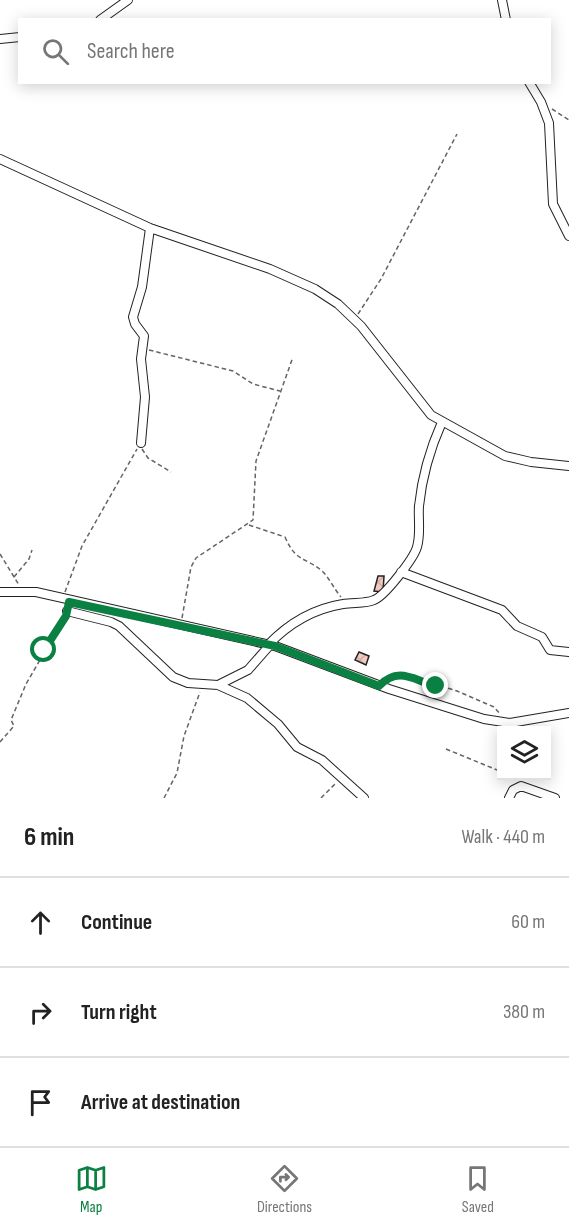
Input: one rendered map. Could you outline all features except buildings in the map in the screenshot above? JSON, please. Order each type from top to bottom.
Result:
[{"type":"street","points":[[103,18],[128,0]]},
{"type":"street","points":[[502,0],[506,18]]},
{"type":"street","points":[[0,39],[18,36]]},
{"type":"street","points":[[530,84],[541,102],[549,123],[551,139],[549,172],[553,204],[569,236]]},
{"type":"street","points":[[0,159],[150,228],[270,269],[315,290],[338,304],[354,320],[384,353],[431,415],[505,456],[531,462],[569,465]]},
{"type":"street","points":[[141,444],[145,397],[142,347],[144,336],[133,317],[142,287],[150,228]]},
{"type":"street","points":[[67,611],[111,622],[127,632],[173,677],[202,685],[218,685],[232,680],[248,670],[268,645],[294,621],[346,603],[375,600],[401,572],[417,548],[421,488],[433,444],[442,422]]},
{"type":"street","points":[[401,572],[502,610],[517,626],[542,636],[550,650],[569,652]]},
{"type":"street","points":[[0,592],[23,590],[268,645],[379,686],[468,715],[501,721],[525,722],[569,713]]},
{"type":"street","points":[[218,685],[247,698],[278,724],[297,747],[322,760],[363,798]]},
{"type":"street","points":[[509,798],[513,790],[521,786],[555,798]]},
{"type":"path","points":[[541,102],[569,120]]},
{"type":"path","points":[[354,320],[381,279],[457,134]]},
{"type":"path","points":[[142,347],[233,371],[253,384],[282,391]]},
{"type":"path","points":[[180,625],[191,567],[196,558],[248,525],[255,515],[255,461],[293,357]]},
{"type":"path","points":[[141,444],[148,458],[171,472]]},
{"type":"path","points":[[65,600],[64,594],[82,546],[141,444]]},
{"type":"path","points":[[248,525],[285,537],[289,548],[303,562],[325,573],[346,603]]},
{"type":"path","points":[[13,577],[29,559],[32,550]]},
{"type":"path","points":[[0,555],[23,590]]},
{"type":"path","points":[[0,742],[14,728],[11,720],[26,684],[39,666],[44,650],[67,611]]},
{"type":"path","points":[[379,686],[391,676],[413,677],[429,684],[452,689],[494,707],[498,710],[501,721]]},
{"type":"path","points":[[164,798],[177,773],[184,736],[202,685]]},
{"type":"path","points":[[446,749],[497,770]]},
{"type":"path","points":[[321,798],[341,777]]},
{"type":"route","points":[[44,650],[66,616],[69,602],[275,646],[379,686],[387,677],[399,675],[413,677],[436,686]]}]
